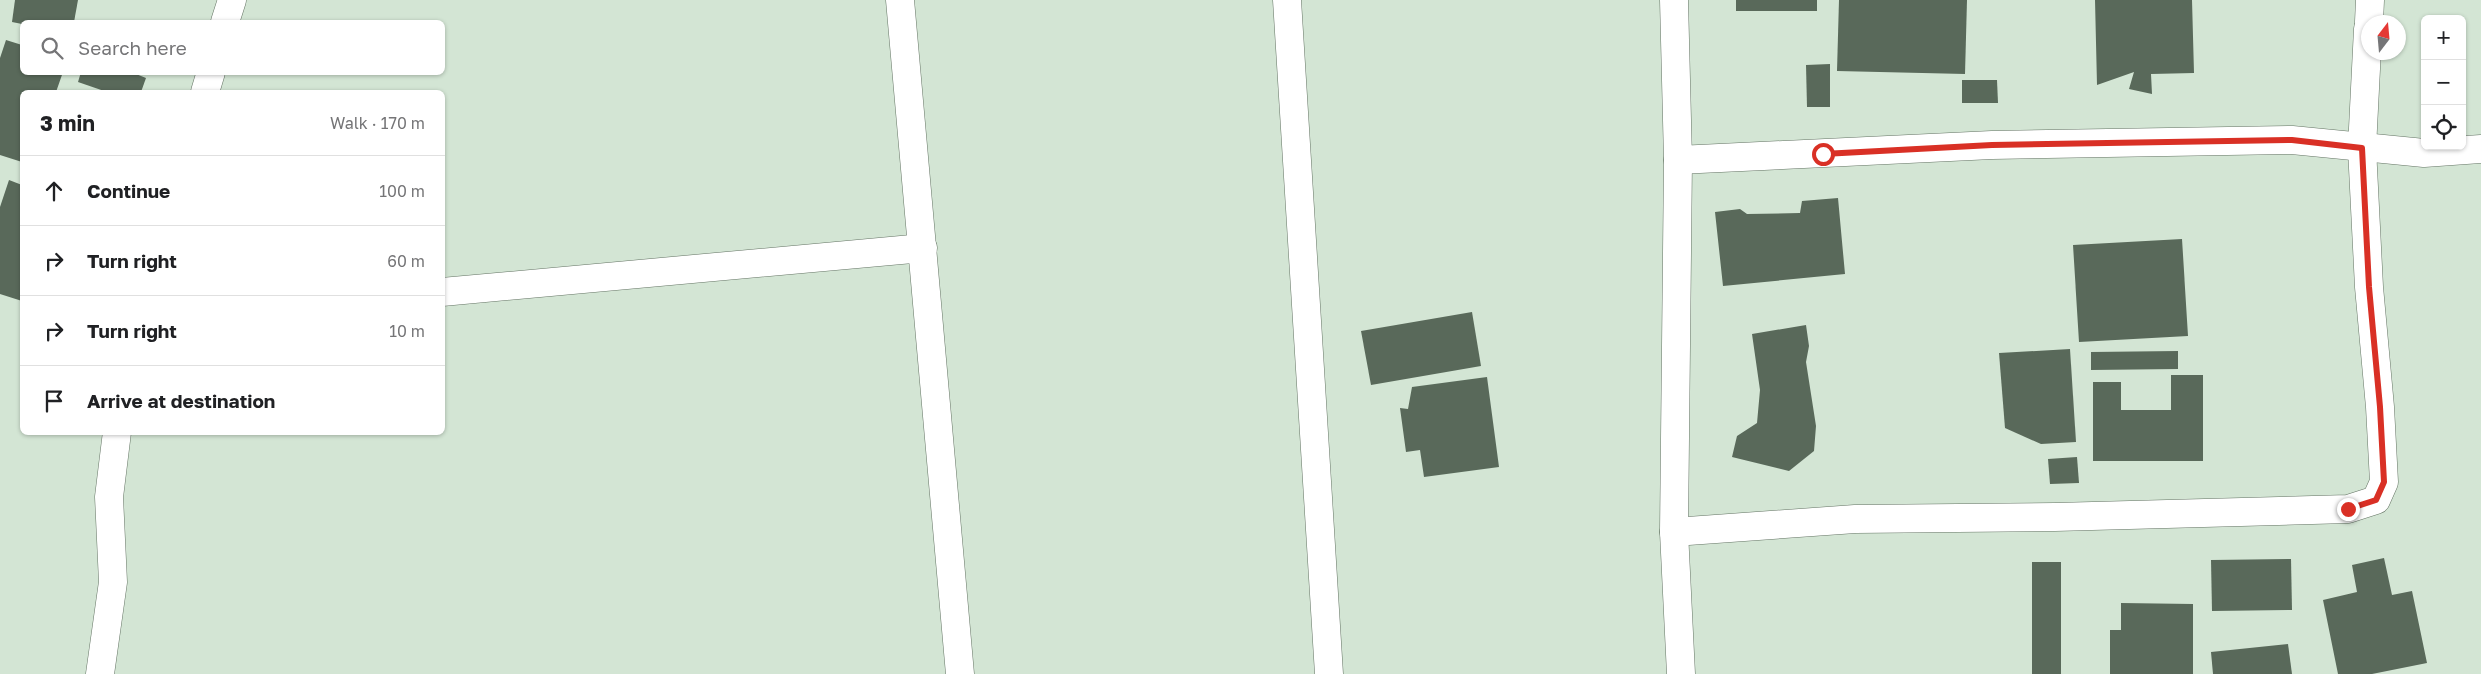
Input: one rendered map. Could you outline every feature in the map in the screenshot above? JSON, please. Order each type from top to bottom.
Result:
[{"type":"street","points":[[226,20],[232,0]]},
{"type":"street","points":[[900,0],[960,674]]},
{"type":"street","points":[[1287,0],[1330,674]]},
{"type":"street","points":[[1674,0],[1678,160],[1674,532],[1681,674]]},
{"type":"street","points":[[2369,15],[2370,0]]},
{"type":"street","points":[[1674,532],[1855,519],[2055,517],[2348,509],[2376,500],[2384,482],[2384,472],[2369,287],[2362,148],[2366,60]]},
{"type":"street","points":[[206,90],[210,75]]},
{"type":"street","points":[[1678,160],[1992,145],[2292,140],[2424,153],[2481,149]]},
{"type":"street","points":[[445,292],[923,248]]},
{"type":"street","points":[[100,674],[113,582],[109,497],[116,435]]},
{"type":"building","points":[[15,0],[78,0],[74,20],[20,20],[20,24],[12,22]]},
{"type":"building","points":[[1736,0],[1817,0],[1817,11],[1736,11]]},
{"type":"building","points":[[1839,0],[1967,0],[1965,74],[1837,71]]},
{"type":"building","points":[[2095,0],[2192,0],[2194,73],[2151,74],[2152,94],[2129,89],[2134,72],[2097,85]]},
{"type":"building","points":[[6,40],[20,44],[20,75],[62,75],[57,90],[20,90],[20,161],[0,155],[0,58]]},
{"type":"building","points":[[1830,64],[1830,107],[1807,107],[1806,65]]},
{"type":"building","points":[[80,75],[138,75],[146,78],[142,90],[101,90],[78,82]]},
{"type":"building","points":[[1962,80],[1997,80],[1998,103],[1962,103]]},
{"type":"building","points":[[9,180],[20,184],[20,300],[0,294],[0,207]]},
{"type":"building","points":[[1838,198],[1845,274],[1723,286],[1715,212],[1740,209],[1747,214],[1800,213],[1802,201]]},
{"type":"building","points":[[2182,239],[2188,336],[2079,342],[2073,245]]},
{"type":"building","points":[[1472,312],[1481,366],[1371,385],[1361,331]]},
{"type":"building","points":[[1806,325],[1809,346],[1806,362],[1816,426],[1814,451],[1789,471],[1732,457],[1737,436],[1757,423],[1760,390],[1752,334]]},
{"type":"building","points":[[2070,349],[2076,442],[2041,444],[2005,428],[1999,353]]},
{"type":"building","points":[[2178,351],[2178,369],[2091,370],[2091,352]]},
{"type":"building","points":[[2171,375],[2203,375],[2203,461],[2093,461],[2093,382],[2121,382],[2121,410],[2171,410]]},
{"type":"building","points":[[1487,377],[1499,467],[1424,477],[1420,450],[1406,452],[1400,408],[1408,409],[1412,387]]},
{"type":"building","points":[[2077,457],[2079,483],[2050,484],[2048,459]]},
{"type":"building","points":[[2384,558],[2392,595],[2412,591],[2427,663],[2372,674],[2338,674],[2323,600],[2357,592],[2352,565]]},
{"type":"building","points":[[2291,559],[2292,610],[2212,611],[2211,560]]},
{"type":"building","points":[[2032,562],[2061,562],[2061,674],[2032,674]]},
{"type":"building","points":[[2121,603],[2193,604],[2193,674],[2110,674],[2110,630],[2121,630]]},
{"type":"building","points":[[2288,644],[2292,674],[2213,674],[2211,652]]},
{"type":"route","points":[[1823,154],[1992,145],[2292,140],[2362,148],[2369,287],[2380,407],[2384,482],[2376,500],[2348,509]]}]
